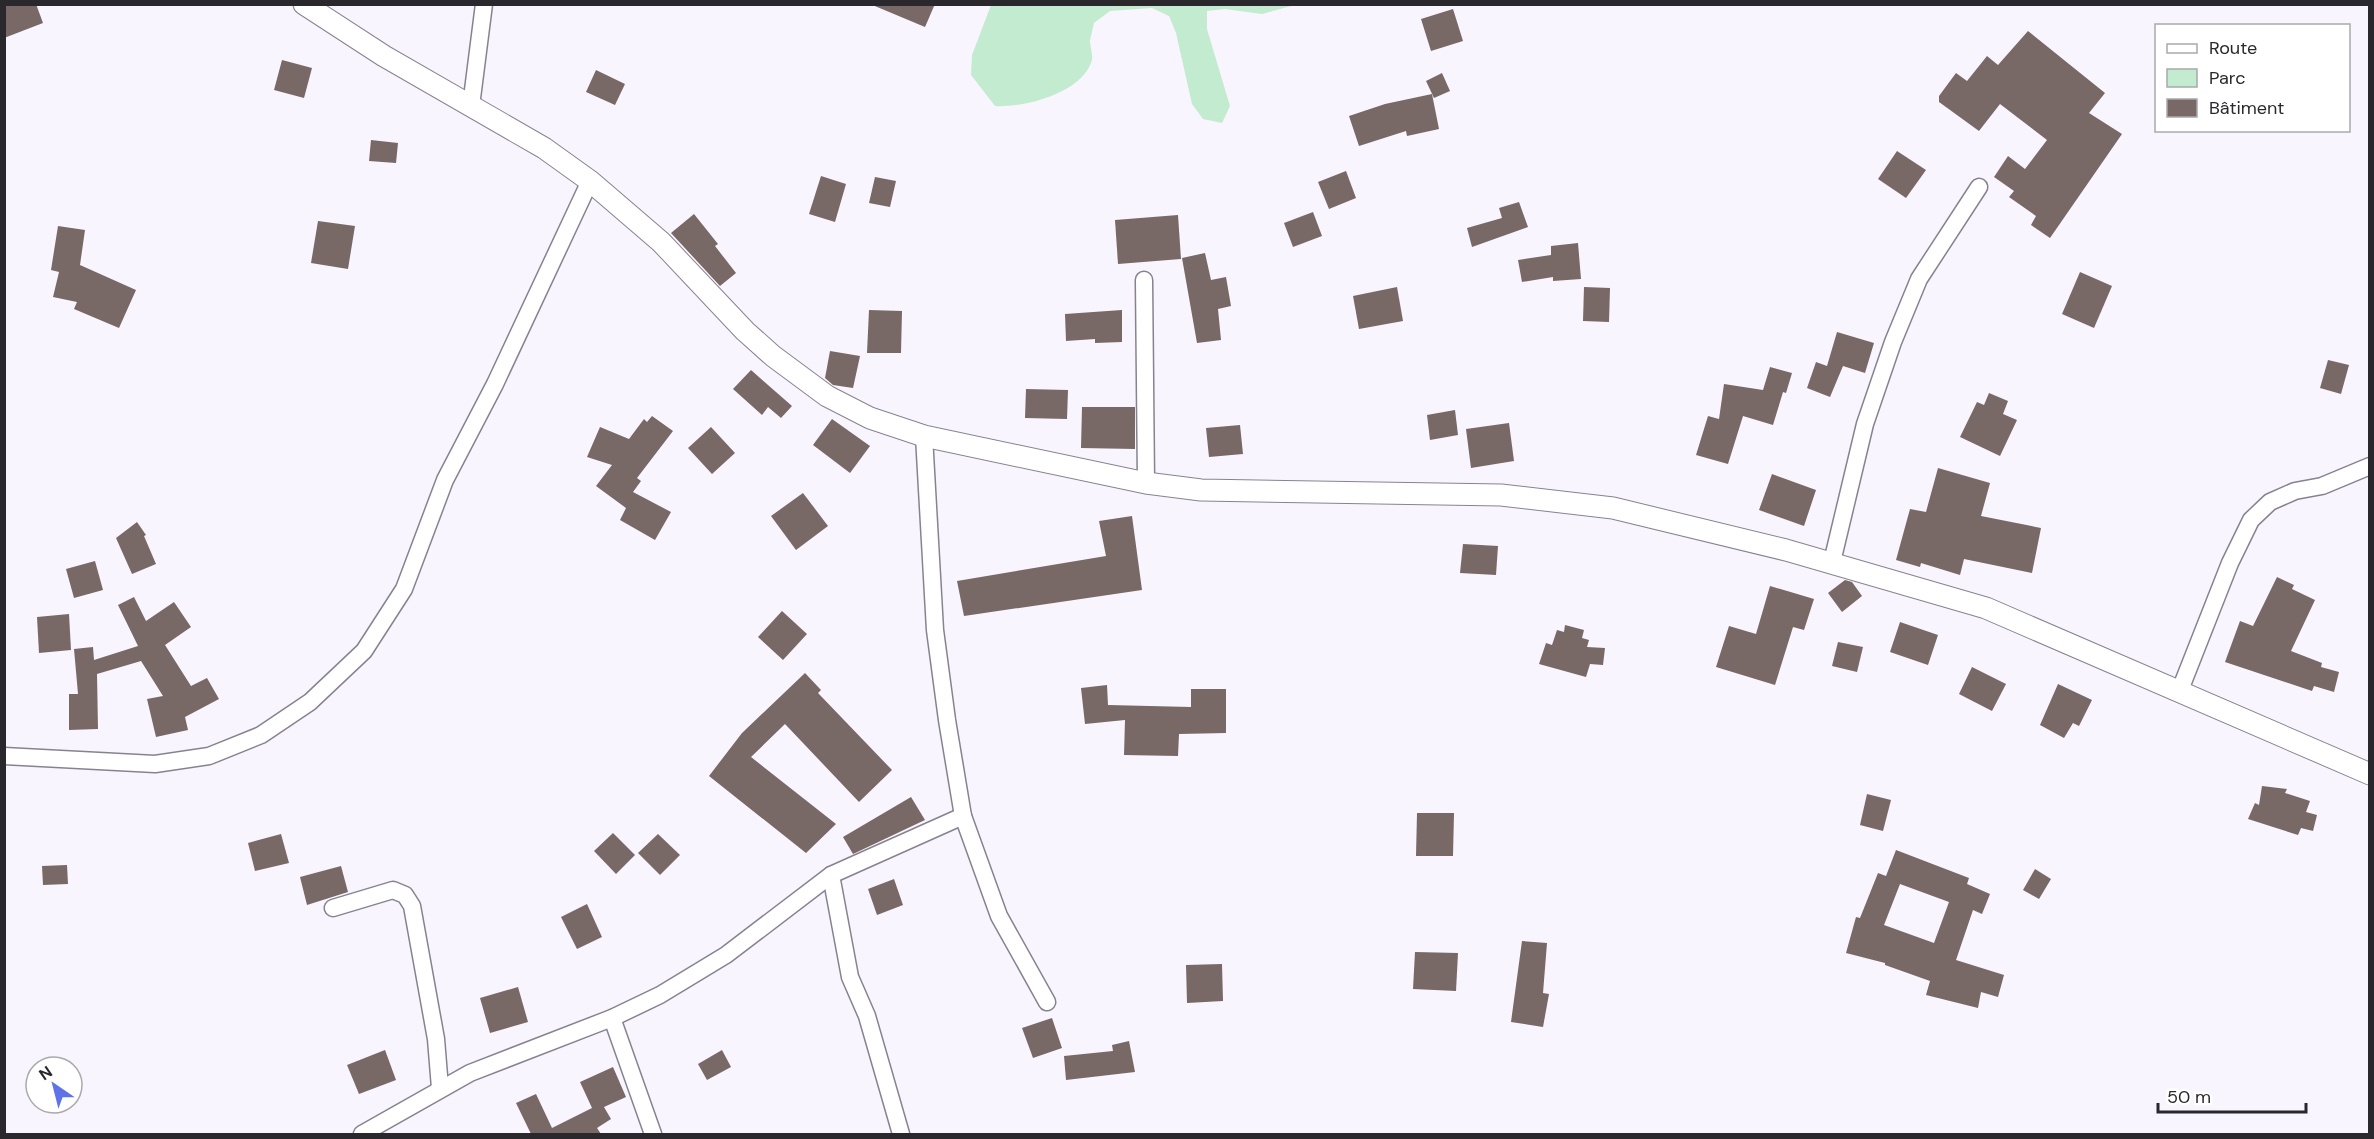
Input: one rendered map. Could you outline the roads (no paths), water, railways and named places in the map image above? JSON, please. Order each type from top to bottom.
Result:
[{"type":"street","points":[[304,4],[384,56],[544,148],[590,181],[661,242],[746,332],[798,376],[827,396],[870,418],[924,436],[1146,483],[1200,490],[1513,496],[1612,508],[1832,562],[1986,608],[2370,774]]},
{"type":"street","points":[[471,106],[484,4]]},
{"type":"street","points":[[4,756],[155,764],[209,756],[271,728],[310,702],[364,651],[404,589],[445,480],[495,384],[590,181]]},
{"type":"street","points":[[1832,562],[1865,424],[1893,342],[1918,279],[1979,187]]},
{"type":"street","points":[[1144,280],[1146,483]]},
{"type":"street","points":[[924,436],[935,630],[963,816],[999,916],[1047,1002]]},
{"type":"street","points":[[2180,690],[2230,563],[2251,520],[2270,502],[2295,491],[2322,486],[2370,466]]},
{"type":"street","points":[[362,1134],[382,1125],[440,1088],[470,1073],[612,1018],[687,980],[726,956],[831,875],[963,816]]},
{"type":"street","points":[[831,875],[850,977],[867,1016],[901,1134]]},
{"type":"street","points":[[333,908],[393,890],[405,895],[412,906],[436,1039],[440,1088]]},
{"type":"street","points":[[612,1018],[653,1134]]}]
